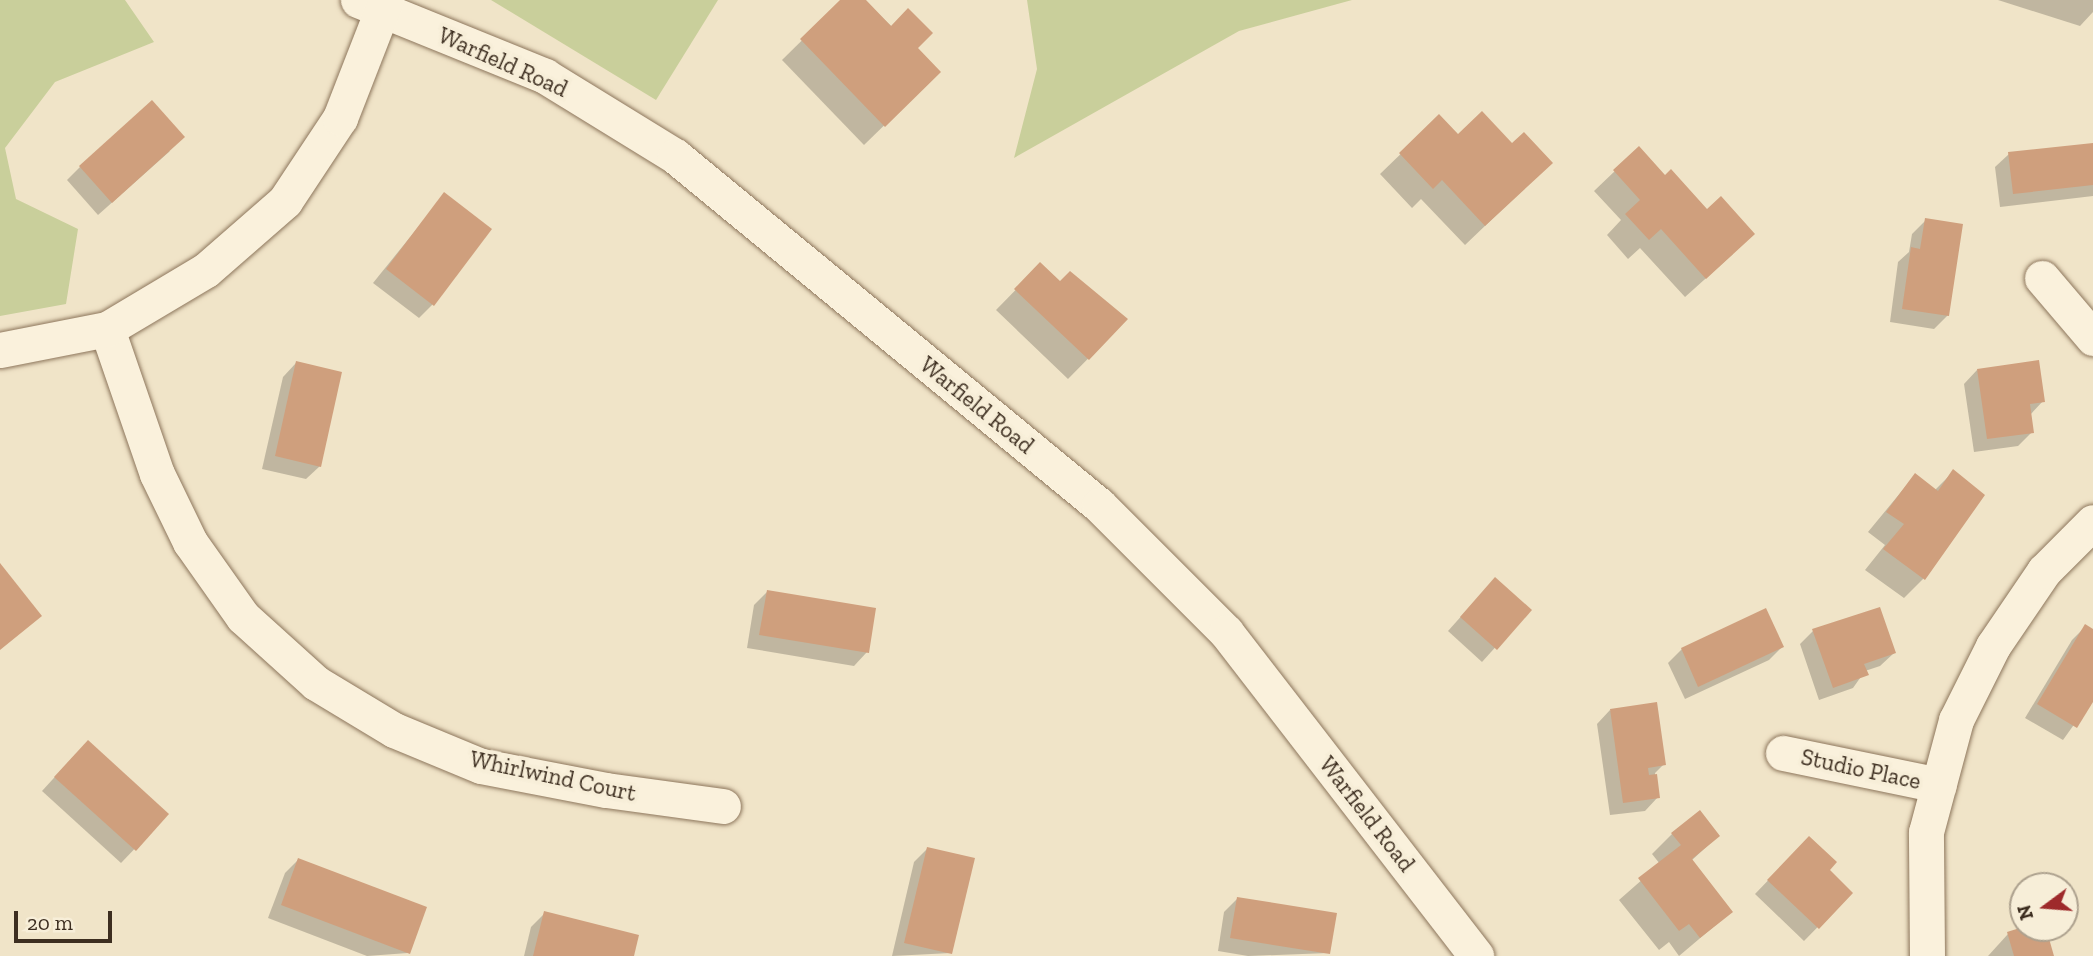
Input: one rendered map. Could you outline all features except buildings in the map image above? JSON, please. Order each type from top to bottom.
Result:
[{"type":"street","points":[[0,350],[107,329],[206,270],[285,201],[340,118],[375,3]]},
{"type":"street","name":"Warfield Road","points":[[375,3],[545,76],[675,156],[1099,505],[1226,632],[1476,956]]},
{"type":"street","points":[[2042,278],[2093,338]]},
{"type":"street","name":"Whirlwind Court","points":[[107,329],[157,474],[190,542],[243,617],[316,683],[394,730],[481,766],[606,790],[723,806]]},
{"type":"street","points":[[1927,956],[1926,832],[1956,720],[1993,646],[2044,571],[2093,522]]},
{"type":"street","name":"Studio Place","points":[[1783,753],[1938,785]]},
{"type":"green space","points":[[0,0],[125,0],[154,42],[55,82],[5,148],[16,199],[78,229],[66,304],[0,316]]},
{"type":"green space","points":[[491,0],[718,0],[656,100]]},
{"type":"green space","points":[[1027,0],[1352,0],[1239,31],[1014,158],[1037,69]]}]
